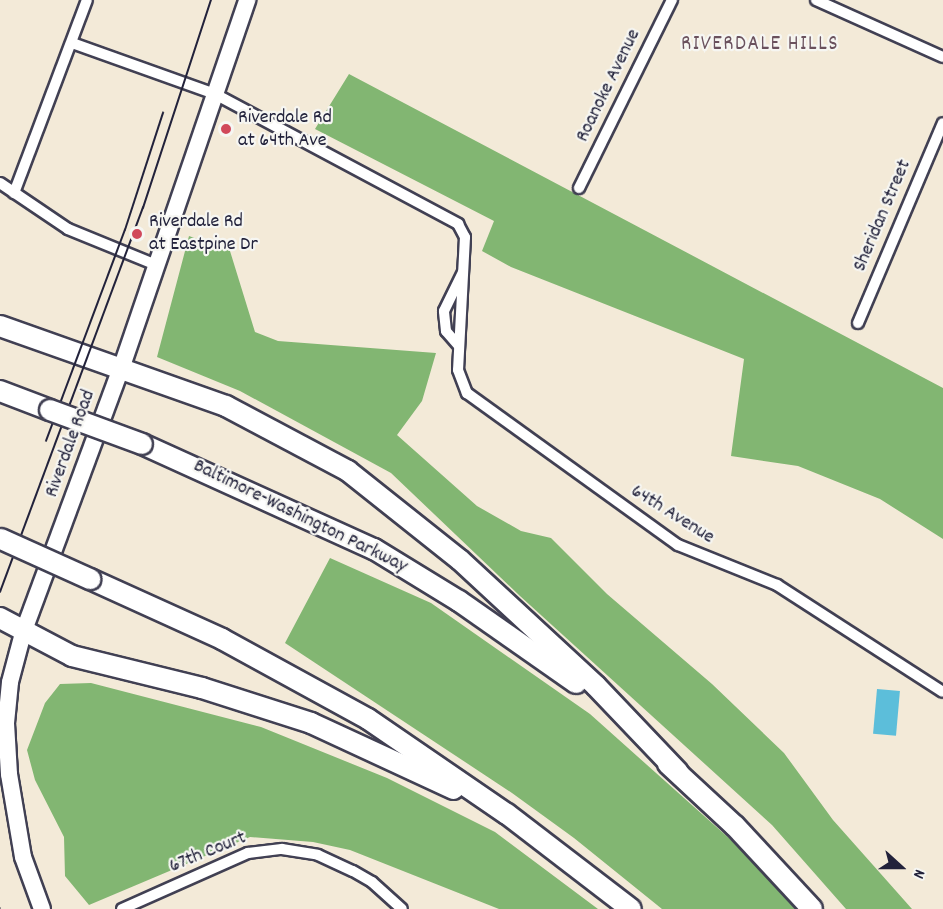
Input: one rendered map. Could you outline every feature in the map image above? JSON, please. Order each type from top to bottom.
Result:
[{"type":"highway","points":[[0,326],[122,366],[262,422],[348,471],[390,501],[596,686],[678,772]]},
{"type":"highway","name":"Baltimore-Washington Parkway","points":[[0,391],[142,444],[268,498],[420,575],[572,679],[678,772],[812,909]]},
{"type":"highway","points":[[1,539],[222,639],[338,701],[408,744],[557,850],[631,909]]},
{"type":"highway","points":[[0,618],[23,633],[72,656],[223,694],[311,723],[441,782],[557,850]]},
{"type":"main road","name":"Riverdale Road","points":[[42,909],[23,857],[6,748],[10,681],[23,633],[122,366],[248,0]]},
{"type":"street","points":[[14,193],[87,0]]},
{"type":"street","name":"Roanoke Avenue","points":[[579,188],[672,0]]},
{"type":"street","points":[[816,0],[943,57]]},
{"type":"street","name":"64th Avenue","points":[[72,43],[215,94],[458,224],[465,237],[458,370],[466,393],[579,477],[678,545],[777,585],[943,692]]},
{"type":"street","name":"Sheridan Street","points":[[858,323],[943,123]]},
{"type":"street","points":[[0,183],[68,229],[156,265]]},
{"type":"street","name":"64th Avenue","points":[[459,346],[446,331],[444,311],[453,285],[463,270]]},
{"type":"street","name":"67th Court","points":[[122,909],[248,853],[282,849],[318,855],[352,871],[372,882],[402,909]]},
{"type":"green space","points":[[349,74],[943,388],[943,539],[880,499],[798,466],[731,456],[744,359],[511,267],[482,251],[494,221],[315,129]]},
{"type":"green space","points":[[189,236],[230,251],[255,332],[278,341],[436,353],[422,401],[397,435],[477,506],[521,531],[551,538],[607,594],[712,684],[784,753],[833,820],[912,909],[846,909],[772,825],[520,596],[391,473],[240,391],[157,357]]},
{"type":"green space","points":[[330,558],[431,603],[590,714],[731,840],[797,909],[662,909],[574,838],[512,793],[285,643]]},
{"type":"green space","points":[[91,683],[261,727],[387,778],[495,832],[598,909],[499,909],[350,850],[313,842],[250,837],[89,905],[65,876],[64,837],[35,780],[27,750],[45,703],[60,684]]},
{"type":"water","points":[[877,689],[900,691],[896,736],[873,734]]},
{"type":"tram line","points":[[0,592],[143,208],[211,0]]},
{"type":"tram line","points":[[46,441],[125,230],[163,113]]},
{"type":"place","name":"Riverdale Rd at 64th Ave","points":[[226,129]]},
{"type":"place","name":"Riverdale Rd at Eastpine Dr","points":[[137,234]]},
{"type":"district","name":"RIVERDALE HILLS","points":[[760,45]]}]
